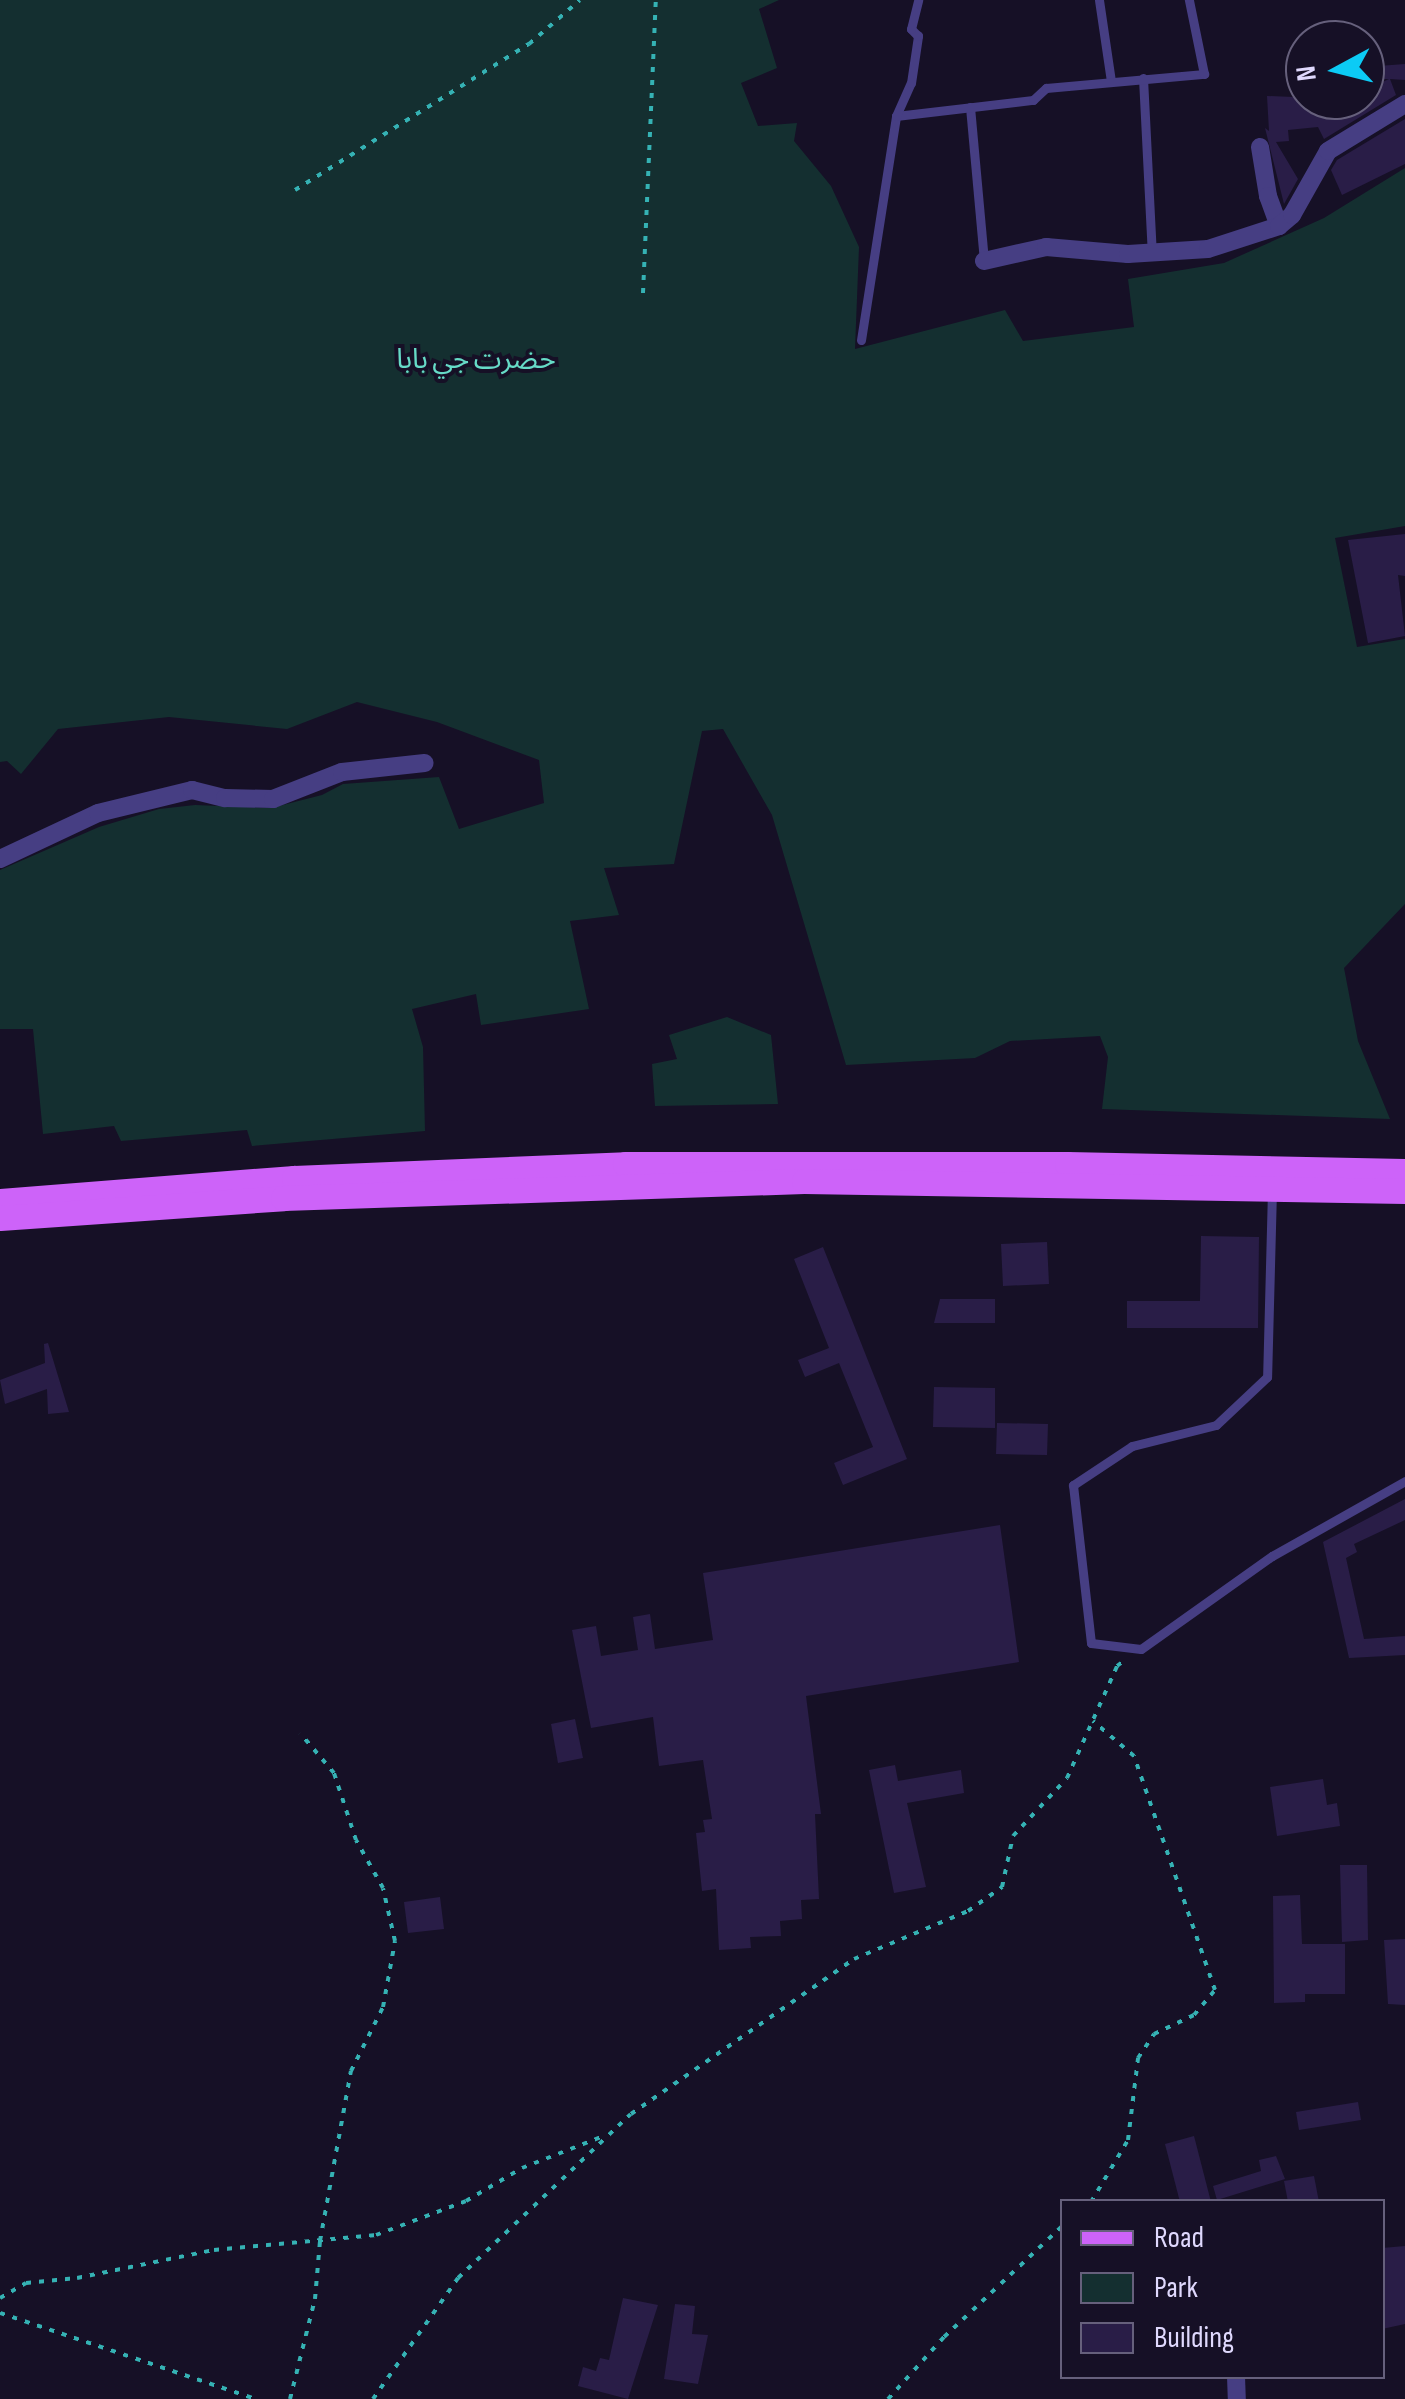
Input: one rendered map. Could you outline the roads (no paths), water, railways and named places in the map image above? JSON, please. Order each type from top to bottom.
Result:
[{"type":"main road","points":[[0,1201],[294,1178],[1272,1178],[1405,1171]]},
{"type":"main road","points":[[0,1218],[615,1175]]},
{"type":"main road","points":[[1272,1178],[1405,1192]]},
{"type":"street","points":[[984,261],[1046,246],[1152,253],[1208,249],[1280,226],[1292,215],[1328,151],[1405,104]]},
{"type":"street","points":[[1260,146],[1268,196],[1280,226]]},
{"type":"street","points":[[0,859],[98,813],[192,790],[226,798],[274,798],[342,772],[424,763]]},
{"type":"lane","points":[[861,340],[896,116],[911,84],[918,36],[911,29],[918,0]]},
{"type":"lane","points":[[1099,0],[1110,81]]},
{"type":"lane","points":[[896,116],[1033,100],[1046,88],[1204,74],[1190,0]]},
{"type":"lane","points":[[1143,78],[1152,253]]},
{"type":"lane","points":[[970,107],[984,261]]},
{"type":"lane","points":[[1272,1178],[1268,1377],[1216,1425],[1132,1446],[1073,1485],[1091,1643],[1141,1649],[1272,1556],[1405,1481]]},
{"type":"park label","name":"حضرت جي بابا","points":[[476,360]]}]
